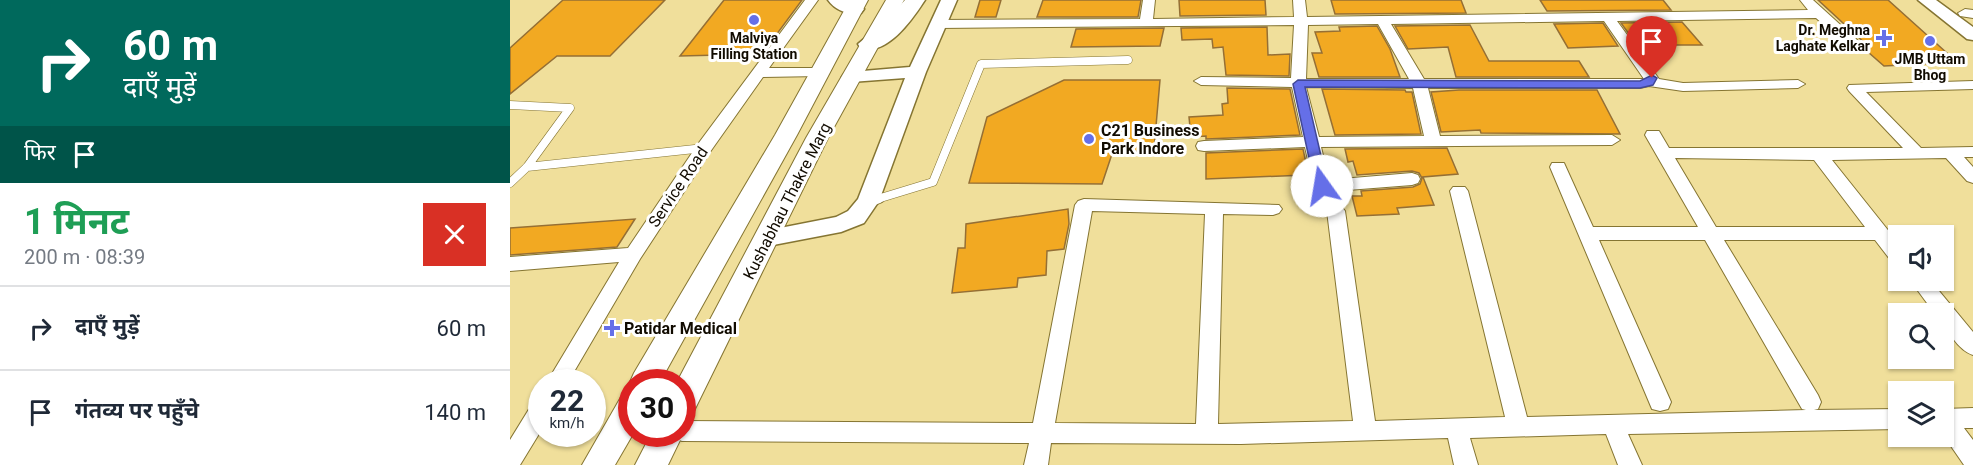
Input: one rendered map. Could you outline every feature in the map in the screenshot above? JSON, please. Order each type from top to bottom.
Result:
[{"type":"main road","name":"Kushabhau Thakre Marg","points":[[696,377],[817,138],[895,0]]},
{"type":"main road","points":[[870,44],[890,32],[915,0]]},
{"type":"main road","name":"Kushabhau Thakre Marg","points":[[652,369],[820,72],[850,3]]},
{"type":"main road","points":[[598,465],[618,430]]},
{"type":"main road","points":[[651,465],[660,447]]},
{"type":"street","name":"Service Road","points":[[565,369],[633,254],[704,148],[812,0]]},
{"type":"street","points":[[768,238],[841,224],[856,218],[868,201],[917,72],[949,0]]},
{"type":"street","points":[[1146,22],[1149,0]]},
{"type":"street","points":[[1299,0],[1301,20],[1298,84],[1322,186],[1412,179]]},
{"type":"street","points":[[1716,0],[1730,15]]},
{"type":"street","points":[[1806,0],[1860,49]]},
{"type":"street","points":[[1926,0],[1973,35]]},
{"type":"street","points":[[1949,0],[1970,15]]},
{"type":"street","points":[[938,24],[1819,14]]},
{"type":"street","points":[[1607,16],[1652,78],[1649,82]]},
{"type":"street","points":[[1382,20],[1419,83],[1433,141]]},
{"type":"street","points":[[759,73],[820,72]]},
{"type":"street","points":[[851,77],[917,72]]},
{"type":"street","points":[[1201,81],[1298,84],[1640,84],[1649,82],[1683,87],[1798,84]]},
{"type":"street","points":[[1917,153],[1854,88],[1973,85]]},
{"type":"street","points":[[1653,135],[1810,402]]},
{"type":"street","points":[[1204,146],[1312,142],[1612,140]]},
{"type":"street","points":[[1950,152],[1973,177]]},
{"type":"street","points":[[1664,153],[1819,155],[1973,152]]},
{"type":"street","points":[[1819,155],[1888,244]]},
{"type":"street","points":[[1558,167],[1660,402]]},
{"type":"street","points":[[1459,191],[1518,426]]},
{"type":"street","points":[[1036,465],[1084,205],[1273,209]]},
{"type":"street","points":[[1207,434],[1214,208]]},
{"type":"street","points":[[1336,211],[1365,431]]},
{"type":"street","points":[[1587,233],[1880,234]]},
{"type":"street","points":[[510,264],[633,254]]},
{"type":"street","points":[[1927,291],[1973,347]]},
{"type":"street","points":[[1954,419],[1973,418]]},
{"type":"street","points":[[696,431],[1207,434],[1888,419]]},
{"type":"street","points":[[1613,424],[1630,465]]},
{"type":"street","points":[[1456,428],[1466,465]]},
{"type":"street","points":[[510,461],[528,431]]},
{"type":"street","points":[[1954,433],[1973,459]]},
{"type":"lane","points":[[868,201],[933,182],[981,64],[1128,60]]},
{"type":"lane","points":[[510,105],[570,108],[526,167],[510,183]]},
{"type":"lane","points":[[526,167],[704,148]]},
{"type":"building","points":[[563,0],[665,0],[610,56],[557,56],[510,94],[510,48]]},
{"type":"building","points":[[724,0],[802,0],[762,54],[680,56]]},
{"type":"building","points":[[980,0],[1001,0],[996,17],[975,17]]},
{"type":"building","points":[[1043,0],[1141,0],[1138,17],[1037,17]]},
{"type":"building","points":[[1179,0],[1265,0],[1266,15],[1180,16]]},
{"type":"building","points":[[1331,0],[1461,0],[1466,13],[1335,14]]},
{"type":"building","points":[[1540,0],[1663,0],[1671,10],[1547,11]]},
{"type":"building","points":[[1818,0],[1888,0],[1957,62],[1884,66],[1868,52],[1869,47]]},
{"type":"building","points":[[1682,22],[1702,45],[1637,45],[1621,23]]},
{"type":"building","points":[[1603,23],[1618,46],[1568,48],[1554,24]]},
{"type":"building","points":[[1470,25],[1489,61],[1579,61],[1589,77],[1456,77],[1448,47],[1408,49],[1395,26]]},
{"type":"building","points":[[1377,26],[1390,49],[1400,77],[1319,77],[1312,53],[1322,53],[1315,32],[1340,31],[1339,27]]},
{"type":"building","points":[[1267,27],[1268,55],[1290,54],[1289,76],[1226,75],[1223,47],[1213,48],[1212,39],[1182,40],[1181,28]]},
{"type":"building","points":[[1164,28],[1160,46],[1071,47],[1076,29]]},
{"type":"building","points":[[1064,80],[1160,80],[1154,149],[1112,154],[1102,184],[969,183],[987,117]]},
{"type":"building","points":[[1227,88],[1290,89],[1300,135],[1206,139],[1206,136],[1191,137],[1189,117],[1223,115],[1222,104],[1228,103]]},
{"type":"building","points":[[1322,89],[1412,92],[1421,134],[1335,135]]},
{"type":"building","points":[[1597,90],[1620,134],[1481,133],[1480,130],[1441,132],[1431,92]]},
{"type":"building","points":[[1447,148],[1458,174],[1423,177],[1434,205],[1397,208],[1399,214],[1357,216],[1352,196],[1362,196],[1361,191],[1413,187],[1420,184],[1422,178],[1419,173],[1412,171],[1357,175],[1353,161],[1348,162],[1345,149]]},
{"type":"building","points":[[1303,149],[1306,163],[1302,163],[1305,175],[1206,179],[1206,153]]},
{"type":"building","points":[[1068,209],[1069,224],[1064,249],[1047,251],[1046,275],[1018,278],[1017,287],[952,293],[958,248],[965,248],[966,224]]},
{"type":"building","points":[[635,219],[617,247],[510,255],[510,228]]},
{"type":"place","name":"Malviya Filling Station","points":[[754,20]]},
{"type":"place","name":"Dr. Meghna Laghate Kelkar","points":[[1884,38]]},
{"type":"place","name":"JMB Uttam Bhog","points":[[1930,41]]},
{"type":"place","name":"C21 Business Park Indore","points":[[1089,139]]},
{"type":"place","name":"Patidar Medical","points":[[612,328]]},
{"type":"route","points":[[1322,186],[1298,84],[1640,84],[1649,82],[1652,78]]}]
